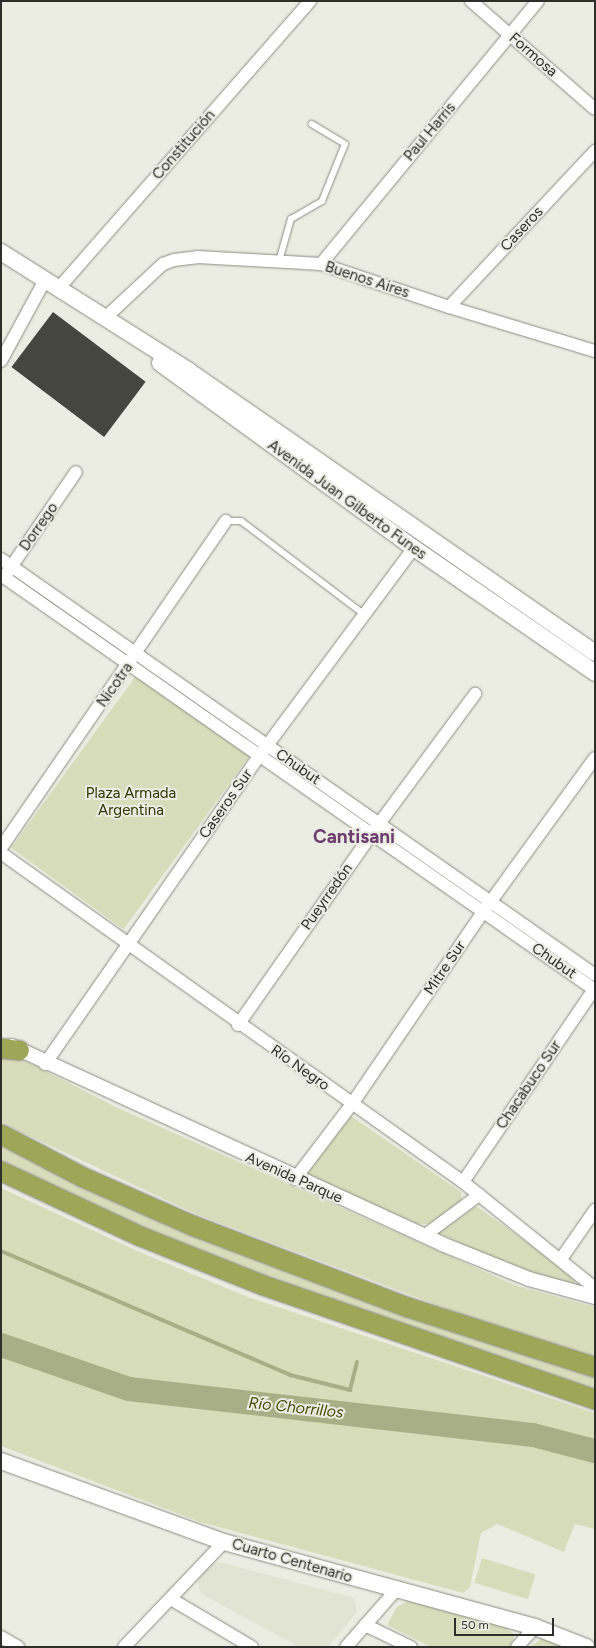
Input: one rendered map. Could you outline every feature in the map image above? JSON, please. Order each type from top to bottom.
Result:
[{"type":"highway","points":[[1,1134],[83,1177],[192,1225],[408,1306],[595,1368]]},
{"type":"highway","points":[[1,1171],[140,1236],[263,1285],[595,1399]]},
{"type":"main road","name":"Avenida Juan Gilberto Funes","points":[[1,252],[189,371],[595,653]]},
{"type":"main road","name":"Avenida Juan Gilberto Funes","points":[[105,318],[185,383],[414,548],[595,673]]},
{"type":"main road","points":[[489,600],[500,586]]},
{"type":"main road","name":"Cuarto Centenario","points":[[4,1466],[224,1542],[535,1627],[586,1647]]},
{"type":"street","name":"Constitución","points":[[58,289],[310,1]]},
{"type":"street","name":"Formosa","points":[[471,1],[595,109]]},
{"type":"street","name":"Paul Harris","points":[[322,264],[511,36],[538,1]]},
{"type":"street","name":"Caseros","points":[[450,307],[595,151]]},
{"type":"street","name":"Buenos Aires","points":[[105,318],[163,264],[174,260],[198,257],[278,261],[322,264],[450,307],[595,351]]},
{"type":"street","points":[[1,361],[45,280]]},
{"type":"street","name":"Dorrego","points":[[2,578],[76,472]]},
{"type":"street","name":"Nicotra","points":[[1,848],[129,665],[226,521]]},
{"type":"street","name":"Caseros Sur","points":[[45,1064],[267,745],[362,613],[414,548]]},
{"type":"street","name":"Chubut","points":[[1,559],[267,745],[483,912],[595,990]]},
{"type":"street","name":"Chubut","points":[[2,578],[260,755],[490,902],[595,975]]},
{"type":"street","name":"Pueyrredón","points":[[238,1025],[376,828],[475,694]]},
{"type":"street","name":"Mitre Sur","points":[[295,1179],[352,1104],[490,902],[595,758]]},
{"type":"street","name":"Río Negro","points":[[1,853],[238,1025],[463,1182],[561,1259],[595,1288]]},
{"type":"street","name":"Chacabuco Sur","points":[[463,1182],[595,990]]},
{"type":"street","name":"Avenida Parque","points":[[1,1039],[10,1049],[424,1236],[528,1279],[595,1297]]},
{"type":"street","points":[[424,1236],[479,1195]]},
{"type":"street","points":[[561,1259],[595,1210]]},
{"type":"street","points":[[124,1647],[224,1542]]},
{"type":"street","points":[[346,1647],[396,1590]]},
{"type":"street","points":[[171,1599],[252,1647]]},
{"type":"street","points":[[365,1625],[411,1647]]},
{"type":"street","points":[[517,1647],[535,1627]]},
{"type":"street","points":[[1,1637],[18,1647]]},
{"type":"lane","points":[[278,261],[291,219],[322,201],[345,144],[312,124]]},
{"type":"lane","points":[[226,521],[241,521],[362,613]]},
{"type":"shaded area","points":[[220,1562],[354,1598],[357,1612],[328,1647],[299,1647],[200,1593],[198,1580],[210,1565]]},
{"type":"green space","points":[[31,586],[112,643],[110,646],[29,588]]},
{"type":"green space","points":[[507,600],[595,661],[592,665],[505,603]]},
{"type":"green space","name":"Plaza Armada Argentina","points":[[138,673],[250,755],[123,929],[11,848]]},
{"type":"green space","points":[[159,674],[240,731],[238,734],[157,677]]},
{"type":"green space","points":[[279,758],[360,815],[358,818],[277,761]]},
{"type":"green space","points":[[1,1053],[12,1054],[118,1108],[517,1286],[595,1307],[595,1359],[490,1325],[196,1214],[21,1132],[1,1121]]},
{"type":"green space","points":[[351,1116],[461,1192],[462,1201],[429,1224],[418,1224],[305,1174]]},
{"type":"green space","points":[[1,1142],[595,1374],[595,1391],[237,1269],[1,1164]]},
{"type":"green space","points":[[1,1188],[144,1254],[248,1297],[595,1413],[595,1529],[575,1524],[564,1552],[497,1524],[481,1533],[470,1587],[463,1593],[200,1522],[1,1446]]},
{"type":"green space","points":[[476,1206],[565,1269],[575,1280],[574,1284],[530,1274],[438,1233]]},
{"type":"green space","points":[[482,1558],[536,1574],[528,1599],[474,1583]]},
{"type":"green space","points":[[408,1601],[505,1627],[514,1634],[513,1642],[508,1647],[431,1647],[387,1625],[397,1607]]},
{"type":"green space","points":[[543,1638],[561,1645],[564,1647],[530,1647]]},
{"type":"building","points":[[53,312],[146,382],[104,437],[11,367]]},
{"type":"waterway","points":[[1,1251],[290,1375],[350,1390],[357,1362]]},
{"type":"waterway","name":"Río Chorrillos","points":[[1,1345],[129,1389],[533,1435],[595,1451]]},
{"type":"district","name":"Cantisani","points":[[354,837]]}]
